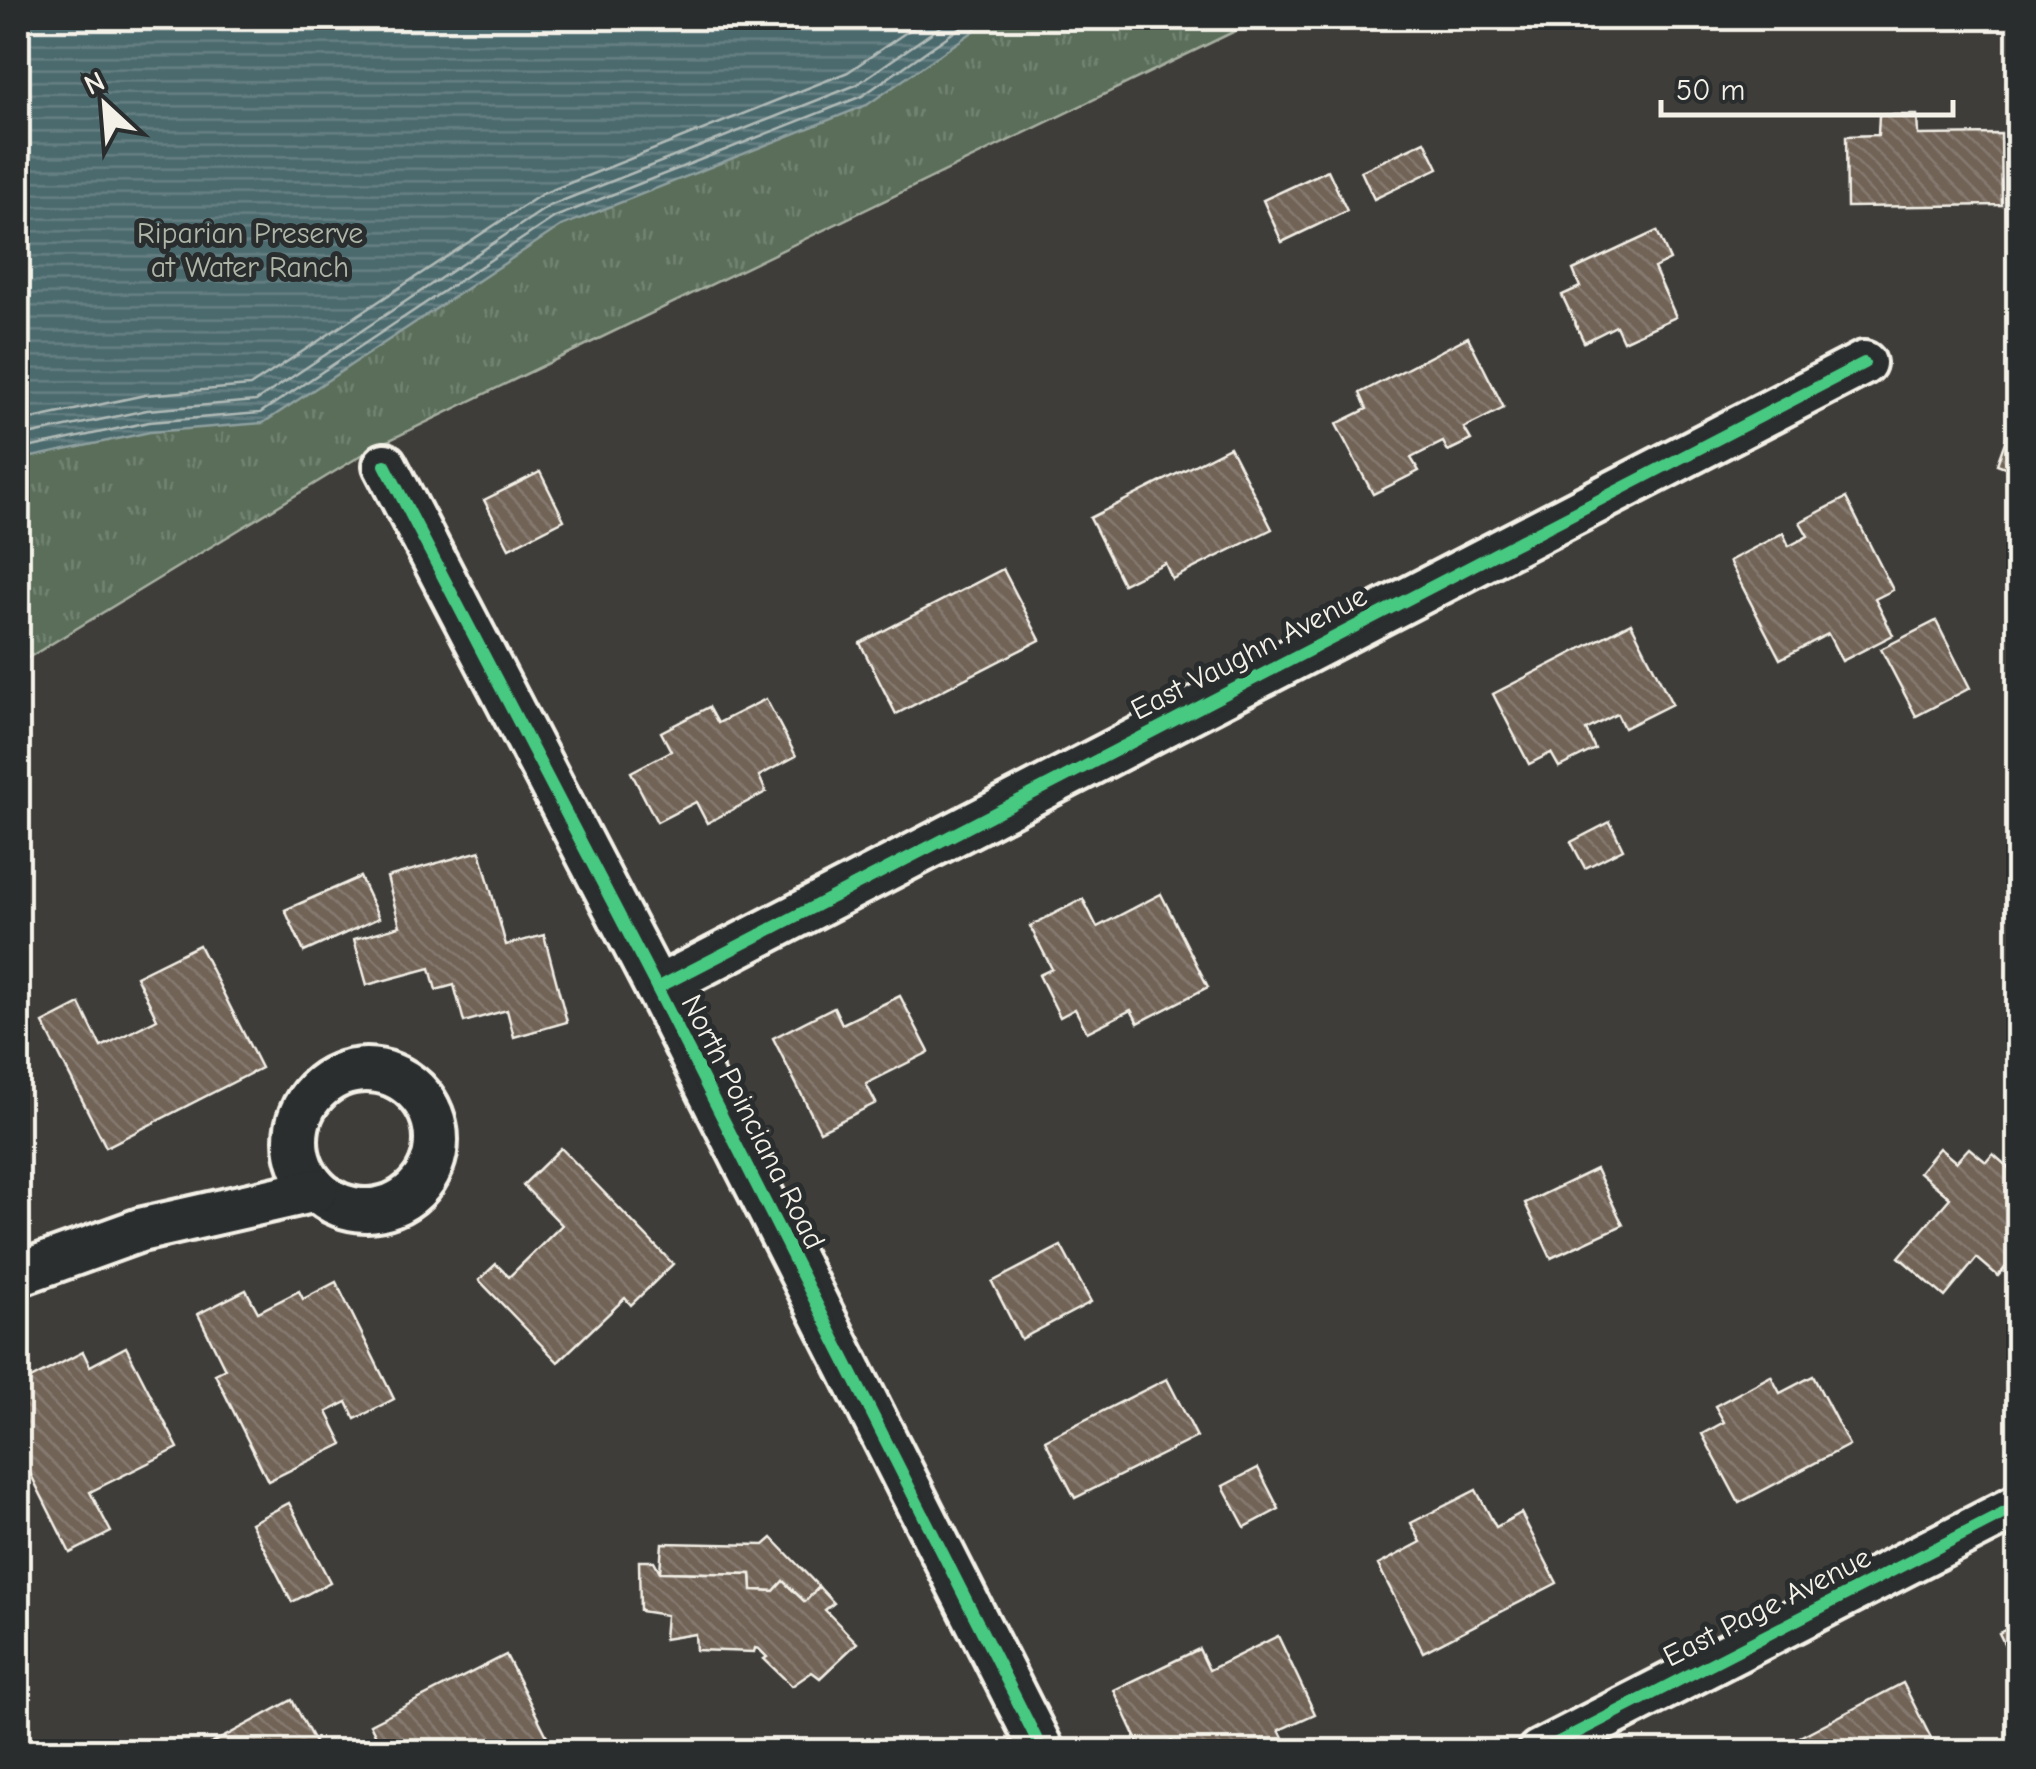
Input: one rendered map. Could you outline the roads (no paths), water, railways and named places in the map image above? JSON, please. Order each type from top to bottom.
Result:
[{"type":"street","name":"East Vaughn Avenue","points":[[658,988],[1864,364]]},
{"type":"street","name":"North Poinciana Road","points":[[385,466],[658,988],[1043,1752]]},
{"type":"street","points":[[18,1274],[140,1230],[316,1190]]},
{"type":"street","name":"East Page Avenue","points":[[1539,1752],[2018,1506]]},
{"type":"water","name":"Riparian Preserve at Water Ranch","points":[[18,18],[979,18],[974,31],[867,105],[561,226],[263,423],[150,432],[18,460]]}]
